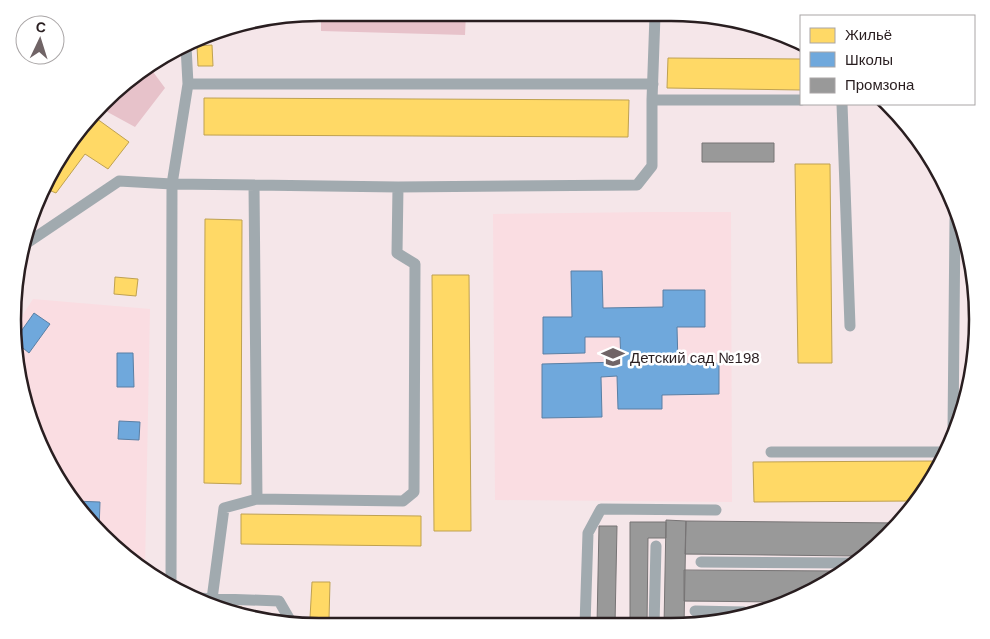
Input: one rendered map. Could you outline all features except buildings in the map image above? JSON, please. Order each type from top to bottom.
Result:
[{"type":"lane","points":[[32,238],[119,180],[172,184],[398,187],[638,185],[652,166],[652,84],[655,21]]},
{"type":"lane","points":[[171,579],[172,184],[188,84],[186,53]]},
{"type":"lane","points":[[188,84],[652,84]]},
{"type":"lane","points":[[652,100],[800,100]]},
{"type":"lane","points":[[842,105],[850,326]]},
{"type":"lane","points":[[254,185],[257,499]]},
{"type":"lane","points":[[212,598],[224,508],[257,499],[403,501],[414,492],[415,264],[397,253],[398,187]]},
{"type":"lane","points":[[953,415],[955,230]]},
{"type":"lane","points":[[771,452],[938,452]]},
{"type":"lane","points":[[585,618],[588,533],[601,509],[716,510]]},
{"type":"lane","points":[[654,618],[656,546]]},
{"type":"lane","points":[[701,562],[842,563]]},
{"type":"lane","points":[[216,599],[279,602],[287,616]]},
{"type":"lane","points":[[695,611],[730,612]]},
{"type":"shaded area","points":[[321,21],[466,21],[465,35],[321,31]]},
{"type":"shaded area","points":[[153,72],[165,88],[135,127],[107,111],[123,95]]},
{"type":"shaded area","name":"Детский сад №198","points":[[731,212],[732,502],[495,500],[493,214]]},
{"type":"shaded area","points":[[33,299],[150,309],[145,561],[123,544],[95,516],[61,469],[44,434],[31,397],[24,358],[21,317]]},
{"type":"place","name":"Детский сад №198","points":[[613,357]]}]
